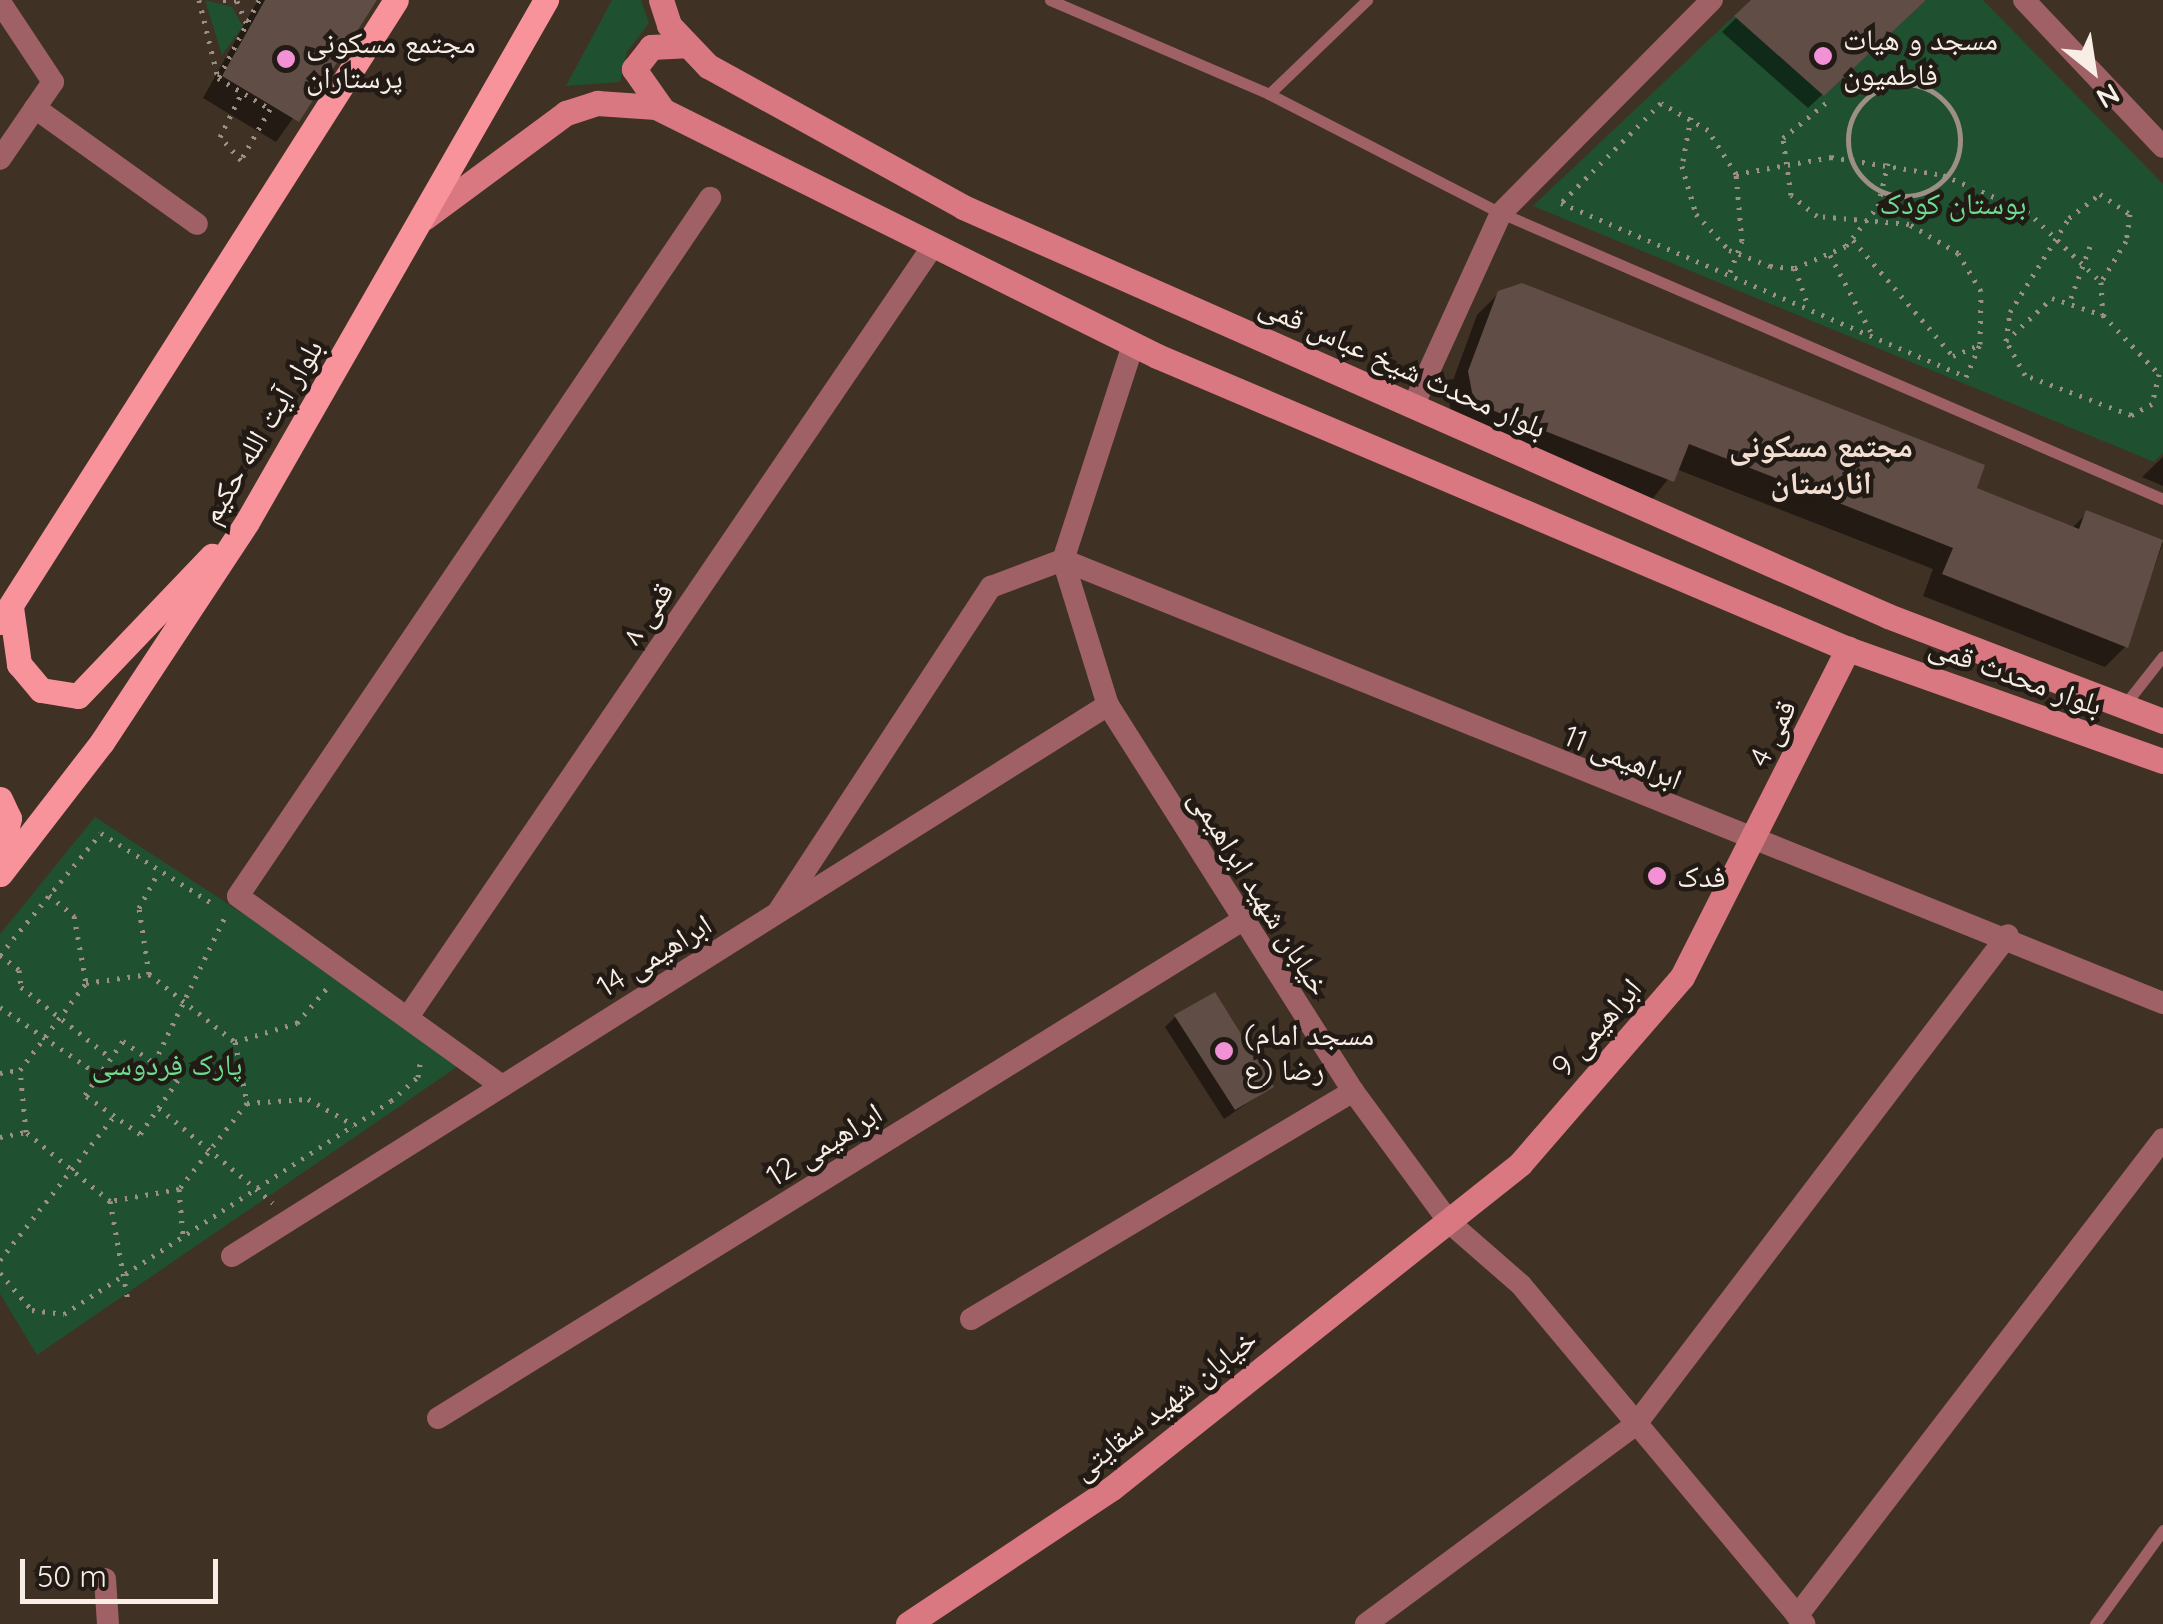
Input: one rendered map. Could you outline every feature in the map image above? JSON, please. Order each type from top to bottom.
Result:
[{"type":"main road","points":[[247,522],[78,696],[42,690],[19,664],[6,614],[396,0]]},
{"type":"main road","name":"بلوار آیت الله حکیم","points":[[0,874],[102,742],[247,522],[546,0]]},
{"type":"main road","points":[[661,0],[686,46],[651,47],[634,70],[663,110]]},
{"type":"main road","name":"بلوار محدث شیخ عباس قمی","points":[[686,46],[963,207],[2121,710],[2163,722]]},
{"type":"main road","points":[[424,218],[566,112],[597,103],[663,110],[1133,344],[1848,649]]},
{"type":"main road","name":"بلوار محدث قمی","points":[[1848,649],[2163,762]]},
{"type":"main road","name":"قمی 4","points":[[1754,844],[1848,649]]},
{"type":"main road","points":[[0,799],[8,818],[0,858]]},
{"type":"main road","name":"ابراهیمی 9","points":[[1450,1223],[1520,1164],[1682,977],[1754,844]]},
{"type":"main road","name":"خیابان شهید سقایتی","points":[[908,1624],[1112,1488],[1450,1223]]},
{"type":"street","points":[[1414,404],[1501,213],[1712,0]]},
{"type":"street","points":[[2024,0],[2163,147]]},
{"type":"street","points":[[0,2],[54,82],[0,159]]},
{"type":"street","points":[[35,108],[197,224]]},
{"type":"street","points":[[502,1086],[410,1014],[233,904],[710,198]]},
{"type":"street","name":"قمی ۸","points":[[410,1014],[933,246]]},
{"type":"street","points":[[778,912],[991,587],[1063,560],[1133,344]]},
{"type":"street","name":"خیابان شهید ابراهیمی","points":[[1063,560],[1108,705],[1241,922],[1353,1091],[1450,1223],[1521,1284],[1800,1620]]},
{"type":"street","name":"ابراهیمی 11","points":[[1063,560],[1754,844],[2008,935],[2163,1003]]},
{"type":"street","name":"ابراهیمی 14","points":[[232,1256],[1108,705]]},
{"type":"street","name":"ابراهیمی 12","points":[[438,1418],[1241,922]]},
{"type":"street","points":[[1366,1624],[1636,1424],[2008,935]]},
{"type":"street","points":[[971,1319],[1353,1091]]},
{"type":"street","points":[[1800,1620],[2163,1140]]},
{"type":"street","points":[[104,1578],[108,1624]]},
{"type":"lane","points":[[1050,0],[1070,5],[1269,94],[1501,213],[2163,499]]},
{"type":"lane","points":[[1269,94],[1367,0]]},
{"type":"lane","points":[[2121,710],[2163,656]]},
{"type":"lane","points":[[2095,1624],[2163,1530]]},
{"type":"path","points":[[198,0],[218,78],[242,92],[270,109],[241,160],[220,136],[242,92]]},
{"type":"path","points":[[223,0],[239,1],[246,24]]},
{"type":"path","points":[[218,78],[259,0]]},
{"type":"path","points":[[1888,86],[1924,86],[1959,125],[1948,176],[1919,194],[1883,193],[1850,158],[1858,106],[1888,86]]},
{"type":"path","points":[[1730,272],[1738,254],[1736,174],[1691,117],[1660,103],[1562,202],[1966,376],[1980,344],[1981,292],[1958,253],[1909,224],[1869,222],[1802,209],[1782,161],[1791,126],[1826,102]]},
{"type":"path","points":[[1691,117],[1684,190],[1712,234],[1738,254],[1795,268],[1830,256],[1853,240],[1869,222],[1883,193],[1888,162]]},
{"type":"path","points":[[1736,174],[1782,161],[1850,158],[1948,176],[2009,200],[2058,238],[2101,282]]},
{"type":"path","points":[[2006,342],[2038,305],[2071,298],[2103,315],[2159,374],[2142,413],[2121,415],[2080,390],[2040,384],[2006,342],[2010,312],[2058,238],[2090,198],[2121,201],[2130,228],[2101,282],[2103,315]]},
{"type":"path","points":[[1853,240],[1953,356],[1980,344]]},
{"type":"path","points":[[2071,298],[2080,261],[2090,246]]},
{"type":"path","points":[[1830,256],[1872,335]]},
{"type":"path","points":[[1795,268],[1808,306]]},
{"type":"path","points":[[112,1058],[59,1017],[0,955],[100,834],[158,871],[233,904],[242,922]]},
{"type":"path","points":[[110,1201],[179,1190],[246,1103],[235,1042],[149,974],[139,908],[158,871]]},
{"type":"path","points":[[50,895],[74,916],[86,983]]},
{"type":"path","points":[[154,1063],[233,904]]},
{"type":"path","points":[[317,972],[348,993]]},
{"type":"path","points":[[128,1301],[110,1201],[26,1132],[20,1070],[86,983],[149,974]]},
{"type":"path","points":[[235,1042],[297,1023],[332,982]]},
{"type":"path","points":[[0,1007],[46,1034],[99,1075]]},
{"type":"path","points":[[123,1041],[154,1063],[178,1080],[140,1134],[85,1096],[123,1041]]},
{"type":"path","points":[[0,1274],[40,1315],[64,1314],[409,1088],[420,1050]]},
{"type":"path","points":[[0,1073],[20,1070]]},
{"type":"path","points":[[246,1103],[308,1099],[354,1125]]},
{"type":"path","points":[[159,1108],[259,1186],[287,1221]]},
{"type":"path","points":[[0,1260],[114,1116]]},
{"type":"path","points":[[0,1137],[26,1132]]},
{"type":"path","points":[[179,1190],[183,1236]]},
{"type":"green space","points":[[205,0],[232,7],[243,26],[222,55]]},
{"type":"green space","points":[[612,0],[641,0],[649,23],[627,52],[620,82],[566,86]]},
{"type":"green space","name":"بوستان کودک","points":[[1926,0],[1983,0],[2163,184],[2163,453],[2154,462],[1533,206],[1734,16],[1824,96]]},
{"type":"green space","name":"پارک فردوسی","points":[[95,817],[467,1060],[37,1355],[0,1294],[0,934]]},
{"type":"building","name":"مجتمع مسکونی پرستاران","points":[[265,0],[377,0],[299,122],[222,76]]},
{"type":"building","name":"مسجد و هیات فاطمیون","points":[[1751,0],[1926,0],[1824,96],[1734,16]]},
{"type":"building","points":[[1522,283],[1985,465],[1977,488],[2079,529],[2086,510],[2163,540],[2128,648],[1942,574],[1953,548],[1689,444],[1674,482],[1474,403],[1468,371],[1498,291]]},
{"type":"building","name":"(مسجد امام رضا (ع","points":[[1215,992],[1274,1087],[1235,1110],[1174,1015]]},
{"type":"place","name":"مسجد و هیات فاطمیون","points":[[1823,56]]},
{"type":"place","name":"مجتمع مسکونی پرستاران","points":[[286,59]]},
{"type":"place","name":"فدک","points":[[1657,876]]},
{"type":"place","name":"(مسجد امام رضا (ع","points":[[1224,1051]]},
{"type":"district","name":"مجتمع مسکونی انارستان","points":[[1821,464]]}]
